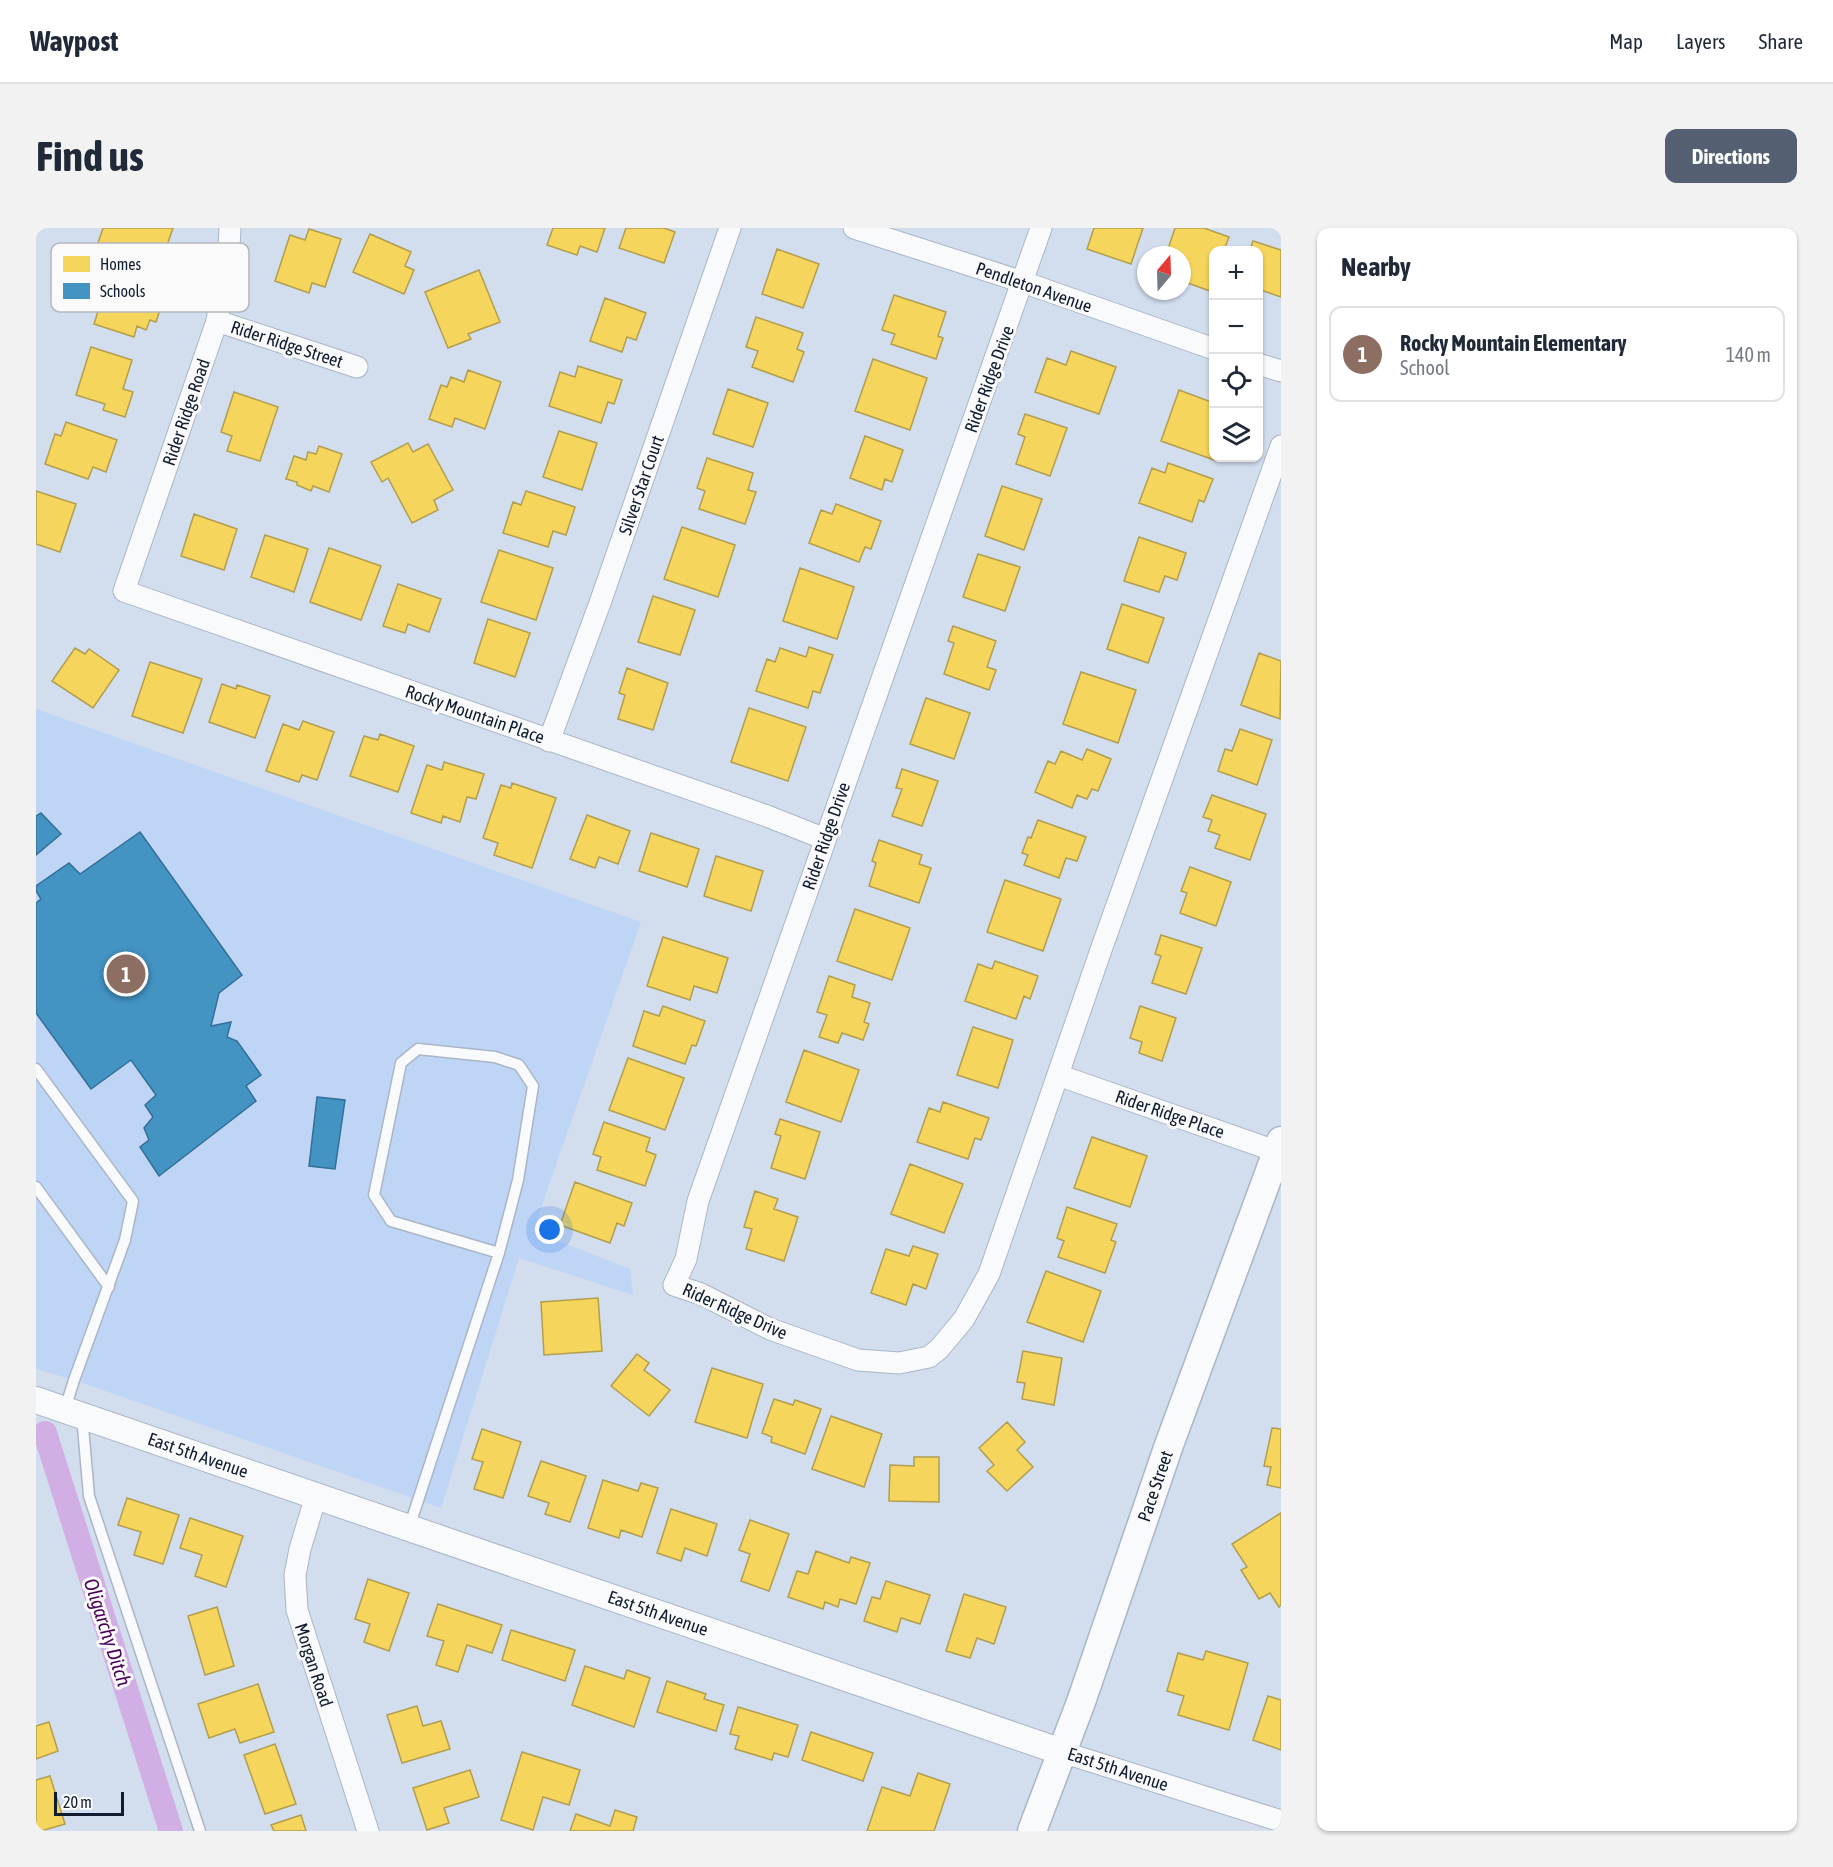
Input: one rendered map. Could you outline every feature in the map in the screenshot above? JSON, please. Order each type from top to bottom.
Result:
[{"type":"main road","name":"Pace Street","points":[[1032,1831],[1081,1702],[1169,1445],[1280,1148]]},
{"type":"street","name":"Rider Ridge Road","points":[[229,243],[230,228]]},
{"type":"street","name":"Silver Star Court","points":[[549,741],[604,592],[730,228]]},
{"type":"street","name":"Pendleton Avenue","points":[[854,228],[1023,282],[1209,347]]},
{"type":"street","name":"Rider Ridge Drive","points":[[1041,228],[698,1201],[686,1259],[674,1285],[701,1294],[770,1329],[858,1360],[899,1363],[930,1358],[964,1319],[989,1274],[1102,947],[1281,446]]},
{"type":"street","name":"Rider Ridge Road","points":[[124,591],[218,312]]},
{"type":"street","name":"Rider Ridge Street","points":[[217,321],[357,367]]},
{"type":"street","points":[[1263,366],[1281,371]]},
{"type":"street","name":"Rocky Mountain Place","points":[[124,591],[767,816],[825,839]]},
{"type":"street","name":"Rider Ridge Place","points":[[1058,1075],[1280,1148]]},
{"type":"street","name":"East 5th Avenue","points":[[36,1400],[1062,1752],[1281,1821]]},
{"type":"street","name":"Morgan Road","points":[[315,1496],[295,1575],[297,1610],[368,1831]]},
{"type":"lane","points":[[409,1528],[499,1253],[518,1180],[533,1086],[519,1065],[495,1056],[418,1049],[401,1063],[374,1195],[391,1221],[499,1253]]},
{"type":"lane","points":[[36,1069],[133,1202],[125,1240],[74,1380],[74,1413],[89,1496],[200,1831]]},
{"type":"lane","points":[[36,1187],[109,1287]]},
{"type":"shaded area","points":[[36,709],[641,922],[533,1231],[630,1269],[633,1295],[519,1258],[441,1508],[74,1380],[36,1369]]},
{"type":"building: Homes","points":[[103,228],[173,228],[168,243],[98,243]]},
{"type":"building: Homes","points":[[553,228],[605,228],[597,252],[580,246],[577,255],[547,245]]},
{"type":"building: Homes","points":[[626,228],[664,228],[675,232],[664,263],[619,248]]},
{"type":"building: Homes","points":[[1094,228],[1143,228],[1131,264],[1087,249]]},
{"type":"building: Homes","points":[[1175,228],[1204,228],[1229,237],[1226,246],[1209,246],[1209,291],[1191,284],[1191,246],[1169,246]]},
{"type":"building: Homes","points":[[309,229],[341,239],[325,287],[312,283],[309,293],[275,281],[290,235],[305,240]]},
{"type":"building: Homes","points":[[370,234],[411,252],[405,266],[414,270],[404,294],[353,272]]},
{"type":"building: Homes","points":[[1253,241],[1281,250],[1281,297],[1263,291],[1263,246],[1251,246]]},
{"type":"building: Homes","points":[[777,249],[819,264],[803,308],[762,294]]},
{"type":"building: Homes","points":[[479,270],[500,322],[468,334],[471,339],[448,348],[425,292]]},
{"type":"building: Homes","points":[[894,295],[946,312],[938,336],[943,338],[936,359],[891,344],[895,334],[882,330]]},
{"type":"building: Homes","points":[[605,298],[646,313],[636,340],[627,337],[622,352],[590,341]]},
{"type":"building: Homes","points":[[98,312],[159,312],[156,322],[150,320],[146,330],[137,326],[134,337],[94,324]]},
{"type":"building: Homes","points":[[756,317],[803,333],[797,349],[804,352],[793,382],[752,367],[758,351],[746,347]]},
{"type":"building: Homes","points":[[91,347],[132,360],[123,389],[133,392],[125,417],[103,410],[105,404],[76,395]]},
{"type":"building: Homes","points":[[1071,351],[1116,367],[1099,414],[1035,392],[1047,358],[1066,365]]},
{"type":"building: Homes","points":[[873,359],[927,378],[910,430],[855,411]]},
{"type":"building: Homes","points":[[578,366],[622,380],[614,404],[608,402],[601,423],[549,406],[560,372],[575,377]]},
{"type":"building: Homes","points":[[468,370],[501,382],[485,429],[455,418],[452,427],[429,419],[441,385],[447,387],[451,377],[464,382]]},
{"type":"building: Homes","points":[[728,389],[768,403],[753,447],[713,434]]},
{"type":"building: Homes","points":[[1179,390],[1209,401],[1209,458],[1161,441]]},
{"type":"building: Homes","points":[[234,392],[278,407],[260,461],[227,451],[232,436],[221,432]]},
{"type":"building: Homes","points":[[1025,414],[1067,428],[1050,476],[1016,464],[1025,437],[1018,434]]},
{"type":"building: Homes","points":[[66,422],[117,440],[106,472],[93,467],[88,479],[45,464],[55,434],[61,436]]},
{"type":"building: Homes","points":[[559,431],[597,443],[582,490],[543,477]]},
{"type":"building: Homes","points":[[865,436],[903,450],[892,482],[885,479],[882,490],[850,478]]},
{"type":"building: Homes","points":[[408,443],[413,452],[428,444],[453,490],[434,500],[438,510],[412,523],[388,478],[382,482],[371,462]]},
{"type":"building: Homes","points":[[319,446],[342,454],[329,492],[313,486],[311,491],[297,485],[297,482],[286,479],[294,456],[306,460],[308,452],[316,454]]},
{"type":"building: Homes","points":[[707,458],[753,473],[748,490],[756,492],[745,524],[699,509],[705,491],[697,488]]},
{"type":"building: Homes","points":[[1168,463],[1213,479],[1204,502],[1199,500],[1192,522],[1139,503],[1152,468],[1165,473]]},
{"type":"building: Homes","points":[[1002,486],[1042,499],[1024,550],[985,536]]},
{"type":"building: Homes","points":[[36,491],[76,504],[60,552],[36,544]]},
{"type":"building: Homes","points":[[526,491],[575,507],[566,535],[553,531],[548,547],[503,533],[513,502],[521,505]]},
{"type":"building: Homes","points":[[836,504],[881,521],[871,549],[865,547],[859,562],[809,543],[821,510],[832,514]]},
{"type":"building: Homes","points":[[194,514],[237,529],[224,570],[181,556]]},
{"type":"building: Homes","points":[[682,527],[735,545],[718,597],[664,579]]},
{"type":"building: Homes","points":[[265,535],[308,549],[294,592],[251,577]]},
{"type":"building: Homes","points":[[1139,537],[1186,553],[1177,580],[1165,576],[1159,592],[1124,581]]},
{"type":"building: Homes","points":[[329,548],[381,566],[361,620],[310,602]]},
{"type":"building: Homes","points":[[499,550],[553,568],[536,620],[481,602]]},
{"type":"building: Homes","points":[[978,554],[1020,567],[1005,611],[963,597]]},
{"type":"building: Homes","points":[[800,568],[854,587],[837,639],[783,621]]},
{"type":"building: Homes","points":[[398,584],[441,599],[429,632],[408,624],[405,633],[383,626]]},
{"type":"building: Homes","points":[[653,596],[695,610],[680,655],[638,642]]},
{"type":"building: Homes","points":[[1122,604],[1164,618],[1148,663],[1107,649]]},
{"type":"building: Homes","points":[[488,619],[530,633],[515,677],[474,663]]},
{"type":"building: Homes","points":[[953,626],[996,641],[987,667],[996,670],[989,690],[944,674],[954,643],[948,641]]},
{"type":"building: Homes","points":[[809,647],[833,655],[820,693],[813,691],[808,708],[756,691],[767,659],[775,662],[780,648],[806,657]]},
{"type":"building: Homes","points":[[75,648],[85,654],[89,649],[119,670],[93,708],[52,681]]},
{"type":"building: Homes","points":[[1259,653],[1281,661],[1280,719],[1241,705]]},
{"type":"building: Homes","points":[[150,662],[202,679],[183,733],[132,716]]},
{"type":"building: Homes","points":[[627,668],[668,683],[653,730],[618,719],[625,695],[619,693]]},
{"type":"building: Homes","points":[[1081,672],[1136,690],[1118,743],[1063,724]]},
{"type":"building: Homes","points":[[222,684],[236,689],[237,685],[270,696],[255,738],[209,722]]},
{"type":"building: Homes","points":[[926,698],[970,713],[954,759],[910,744]]},
{"type":"building: Homes","points":[[749,708],[806,727],[788,781],[731,762]]},
{"type":"building: Homes","points":[[303,721],[334,732],[317,780],[302,775],[299,782],[266,771],[283,724],[299,730]]},
{"type":"building: Homes","points":[[1240,729],[1272,740],[1257,785],[1218,771],[1225,749],[1232,751]]},
{"type":"building: Homes","points":[[380,734],[414,746],[398,792],[350,776],[364,736],[378,740]]},
{"type":"building: Homes","points":[[1087,749],[1111,759],[1098,791],[1092,789],[1087,799],[1077,795],[1072,808],[1035,792],[1048,761],[1055,764],[1061,751],[1082,760]]},
{"type":"building: Homes","points":[[444,762],[484,774],[476,799],[467,797],[460,822],[443,816],[441,823],[411,813],[427,765],[442,770]]},
{"type":"building: Homes","points":[[902,769],[938,781],[922,826],[892,816],[902,789],[896,788]]},
{"type":"building: Homes","points":[[512,783],[556,798],[532,868],[494,855],[498,843],[483,838],[501,785],[511,788]]},
{"type":"building: Homes","points":[[1212,795],[1266,814],[1250,860],[1215,848],[1220,835],[1208,831],[1212,820],[1203,817]]},
{"type":"building: Homes","points":[[587,815],[630,831],[618,864],[599,857],[595,868],[570,859]]},
{"type":"building: Homes","points":[[1038,820],[1086,837],[1077,861],[1066,858],[1059,878],[1024,865],[1028,855],[1022,853]]},
{"type":"building: Homes","points":[[651,833],[699,849],[687,887],[639,871]]},
{"type":"building: Homes","points":[[879,840],[922,855],[919,864],[931,868],[919,903],[869,886],[876,863],[872,861]]},
{"type":"building: Homes","points":[[716,856],[763,871],[751,911],[704,896]]},
{"type":"building: Homes","points":[[1190,867],[1231,882],[1216,926],[1180,913],[1187,893],[1181,891]]},
{"type":"building: Homes","points":[[1005,880],[1061,899],[1043,951],[987,932]]},
{"type":"building: Homes","points":[[855,909],[910,928],[892,980],[837,961]]},
{"type":"building: Homes","points":[[1161,935],[1202,948],[1186,994],[1152,983],[1161,956],[1155,954]]},
{"type":"building: Homes","points":[[663,937],[728,958],[717,993],[694,986],[690,1000],[647,986]]},
{"type":"building: Homes","points":[[995,961],[1038,976],[1030,999],[1024,996],[1016,1019],[965,1001],[978,964],[992,969]]},
{"type":"building: Homes","points":[[829,976],[855,985],[852,997],[870,1003],[864,1022],[869,1024],[863,1040],[842,1033],[838,1043],[819,1037],[827,1015],[817,1012]]},
{"type":"building: Homes","points":[[663,1006],[705,1021],[696,1046],[692,1045],[685,1064],[633,1046],[644,1011],[659,1016]]},
{"type":"building: Homes","points":[[1140,1006],[1176,1018],[1162,1061],[1139,1053],[1142,1042],[1130,1038]]},
{"type":"building: Homes","points":[[973,1027],[1013,1040],[998,1088],[957,1075]]},
{"type":"building: Homes","points":[[804,1050],[859,1070],[841,1122],[786,1102]]},
{"type":"building: Homes","points":[[628,1058],[684,1078],[665,1130],[609,1110]]},
{"type":"building: Homes","points":[[943,1102],[989,1118],[981,1140],[975,1138],[968,1159],[917,1142],[929,1108],[940,1112]]},
{"type":"building: Homes","points":[[780,1119],[820,1132],[805,1179],[771,1168],[781,1136],[775,1134]]},
{"type":"building: Homes","points":[[604,1122],[650,1138],[646,1151],[656,1155],[645,1186],[597,1170],[601,1157],[593,1154]]},
{"type":"building: Homes","points":[[1092,1137],[1147,1156],[1130,1207],[1074,1188]]},
{"type":"building: Homes","points":[[910,1164],[963,1184],[944,1233],[891,1214]]},
{"type":"building: Homes","points":[[575,1182],[632,1203],[624,1226],[617,1223],[610,1243],[560,1225]]},
{"type":"building: Homes","points":[[755,1191],[778,1199],[774,1209],[798,1217],[784,1261],[746,1249],[752,1229],[744,1227]]},
{"type":"building: Homes","points":[[1067,1207],[1117,1224],[1111,1240],[1116,1242],[1105,1273],[1058,1257],[1064,1241],[1057,1238]]},
{"type":"building: Homes","points":[[913,1246],[938,1254],[926,1289],[913,1284],[906,1305],[871,1293],[886,1249],[909,1256]]},
{"type":"building: Homes","points":[[1046,1271],[1101,1291],[1083,1342],[1027,1322]]},
{"type":"building: Homes","points":[[598,1298],[602,1351],[544,1355],[541,1302]]},
{"type":"building: Homes","points":[[1023,1351],[1062,1358],[1054,1405],[1022,1399],[1025,1383],[1017,1382]]},
{"type":"building: Homes","points":[[637,1354],[649,1363],[644,1370],[670,1390],[649,1416],[611,1386]]},
{"type":"building: Homes","points":[[712,1368],[763,1384],[747,1438],[695,1422]]},
{"type":"building: Homes","points":[[774,1399],[793,1405],[795,1400],[821,1409],[805,1454],[771,1442],[772,1437],[762,1433]]},
{"type":"building: Homes","points":[[831,1416],[882,1434],[864,1487],[812,1469]]},
{"type":"building: Homes","points":[[1007,1422],[1025,1442],[1017,1450],[1033,1467],[1007,1491],[987,1471],[994,1465],[979,1448]]},
{"type":"building: Homes","points":[[1272,1428],[1281,1429],[1281,1488],[1267,1485],[1271,1467],[1264,1466]]},
{"type":"building: Homes","points":[[482,1429],[521,1442],[503,1498],[474,1489],[483,1462],[472,1459]]},
{"type":"building: Homes","points":[[914,1457],[939,1457],[939,1502],[889,1501],[890,1465],[914,1466]]},
{"type":"building: Homes","points":[[541,1461],[586,1476],[570,1522],[545,1514],[549,1503],[528,1496]]},
{"type":"building: Homes","points":[[603,1480],[638,1491],[641,1483],[658,1488],[642,1537],[621,1530],[619,1538],[588,1528]]},
{"type":"building: Homes","points":[[127,1498],[179,1515],[163,1564],[134,1555],[141,1532],[118,1525]]},
{"type":"building: Homes","points":[[671,1509],[717,1524],[707,1556],[685,1548],[681,1561],[657,1553]]},
{"type":"building: Homes","points":[[1281,1513],[1281,1605],[1279,1607],[1270,1593],[1259,1599],[1241,1570],[1247,1567],[1232,1544]]},
{"type":"building: Homes","points":[[190,1518],[243,1536],[226,1587],[195,1576],[202,1555],[180,1548]]},
{"type":"building: Homes","points":[[750,1520],[789,1534],[769,1591],[741,1581],[750,1554],[739,1550]]},
{"type":"building: Homes","points":[[816,1551],[849,1563],[851,1557],[870,1563],[856,1604],[840,1599],[838,1607],[825,1602],[823,1609],[788,1597],[797,1571],[808,1574]]},
{"type":"building: Homes","points":[[368,1579],[409,1593],[389,1651],[364,1642],[370,1624],[355,1619]]},
{"type":"building: Homes","points":[[886,1581],[930,1595],[920,1624],[901,1618],[897,1632],[864,1621],[872,1597],[880,1599]]},
{"type":"building: Homes","points":[[964,1594],[1006,1607],[994,1644],[977,1638],[970,1658],[946,1651]]},
{"type":"building: Homes","points":[[438,1604],[502,1625],[492,1653],[467,1645],[458,1672],[436,1665],[444,1641],[427,1636]]},
{"type":"building: Homes","points":[[217,1607],[234,1666],[205,1675],[188,1616]]},
{"type":"building: Homes","points":[[511,1630],[575,1650],[565,1681],[502,1660]]},
{"type":"building: Homes","points":[[1206,1651],[1248,1663],[1229,1730],[1178,1715],[1184,1696],[1167,1691],[1178,1653],[1203,1660]]},
{"type":"building: Homes","points":[[585,1666],[624,1679],[627,1670],[650,1678],[634,1727],[572,1705]]},
{"type":"building: Homes","points":[[667,1681],[706,1694],[704,1699],[724,1705],[716,1731],[657,1712]]},
{"type":"building: Homes","points":[[258,1684],[274,1732],[240,1743],[235,1729],[209,1738],[198,1704]]},
{"type":"building: Homes","points":[[1268,1696],[1281,1700],[1281,1750],[1253,1740]]},
{"type":"building: Homes","points":[[417,1706],[423,1726],[441,1721],[450,1749],[402,1763],[387,1715]]},
{"type":"building: Homes","points":[[738,1707],[798,1725],[788,1757],[774,1753],[772,1760],[735,1749],[739,1736],[730,1734]]},
{"type":"building: Homes","points":[[49,1722],[58,1751],[36,1759],[36,1726]]},
{"type":"building: Homes","points":[[811,1732],[873,1753],[863,1781],[802,1760]]},
{"type":"building: Homes","points":[[275,1744],[296,1804],[265,1814],[244,1755]]},
{"type":"building: Homes","points":[[522,1752],[580,1770],[569,1805],[543,1797],[533,1830],[501,1820]]},
{"type":"building: Homes","points":[[470,1770],[479,1797],[444,1808],[449,1823],[427,1830],[413,1788]]},
{"type":"building: Homes","points":[[918,1773],[950,1784],[934,1831],[867,1831],[882,1787],[910,1796]]},
{"type":"building: Homes","points":[[50,1776],[65,1824],[36,1831],[36,1780]]},
{"type":"building: Homes","points":[[615,1810],[637,1817],[633,1831],[570,1831],[576,1814],[610,1826]]},
{"type":"building: Homes","points":[[301,1815],[306,1831],[274,1831],[271,1825]]},
{"type":"building: Schools","points":[[41,813],[61,834],[36,855],[36,816]]},
{"type":"building: Schools","points":[[140,832],[242,975],[219,993],[211,1026],[231,1022],[227,1037],[237,1041],[261,1075],[246,1086],[256,1101],[159,1176],[140,1147],[149,1140],[144,1128],[153,1117],[145,1105],[156,1095],[131,1060],[91,1089],[36,1013],[36,903],[41,899],[36,886],[69,863],[80,874]]},
{"type":"building: Schools","points":[[317,1097],[345,1100],[335,1169],[309,1166]]},
{"type":"waterway","name":"Oligarchy Ditch","points":[[45,1433],[171,1831]]},
{"type":"place","name":"Rocky Mountain Elementary","points":[[126,974]]}]
